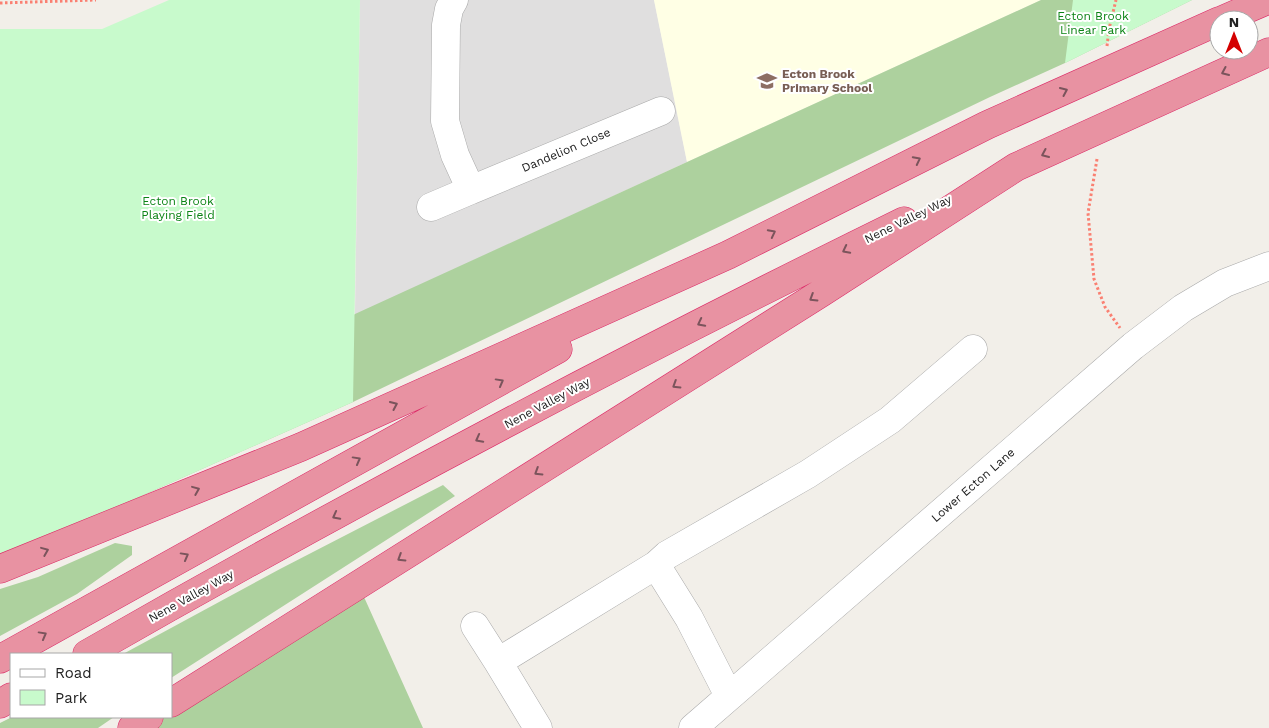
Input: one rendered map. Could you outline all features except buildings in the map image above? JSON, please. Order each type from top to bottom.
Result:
[{"type":"highway","points":[[1245,10],[1268,0]]},
{"type":"highway","points":[[0,658],[728,255],[987,125],[1209,26]]},
{"type":"highway","points":[[172,702],[821,293],[1016,167],[1269,52]]},
{"type":"highway","name":"Nene Valley Way","points":[[89,653],[314,528],[523,416],[680,334],[1016,167]]},
{"type":"highway","points":[[0,569],[301,447],[728,255]]},
{"type":"highway","points":[[132,728],[147,718]]},
{"type":"street","points":[[454,0],[449,9],[446,24],[446,121],[455,155],[471,190]]},
{"type":"street","name":"Dandelion Close","points":[[431,207],[661,111]]},
{"type":"street","name":"Lower Ecton Lane","points":[[693,728],[1133,346],[1183,308],[1225,283],[1269,266]]},
{"type":"street","points":[[498,662],[656,565],[667,556],[808,474],[890,420],[972,349]]},
{"type":"street","points":[[656,565],[689,618],[730,696]]},
{"type":"street","points":[[475,626],[538,728]]},
{"type":"path","points":[[0,3],[96,0]]},
{"type":"path","points":[[1107,48],[1109,29],[1116,0]]},
{"type":"path","points":[[1097,159],[1088,213],[1094,279],[1105,307],[1133,346]]},
{"type":"shaded area","points":[[360,0],[654,0],[687,162],[355,315]]},
{"type":"shaded area","name":"Ecton Brook Primary School","points":[[654,0],[1041,0],[687,162]]},
{"type":"green space","name":"Ecton Brook Playing Field","points":[[169,0],[360,0],[353,402],[60,532],[0,554],[0,29],[102,29]]},
{"type":"green space","points":[[1041,0],[1192,0],[1065,63],[990,97],[353,402],[60,532],[0,554],[355,314]]},
{"type":"green space","name":"Ecton Brook Linear Park","points":[[1073,0],[1192,0],[1065,63]]},
{"type":"green space","points":[[443,485],[455,496],[172,677],[172,653],[125,653],[280,569]]},
{"type":"green space","points":[[115,543],[132,546],[132,555],[77,594],[0,636],[0,589],[38,577]]},
{"type":"green space","points":[[364,597],[423,728],[145,728],[160,718],[172,718],[172,709]]},
{"type":"green space","points":[[10,718],[113,718],[98,728],[0,728],[0,723]]},
{"type":"place","name":"Ecton Brook Primary School","points":[[767,81]]}]
